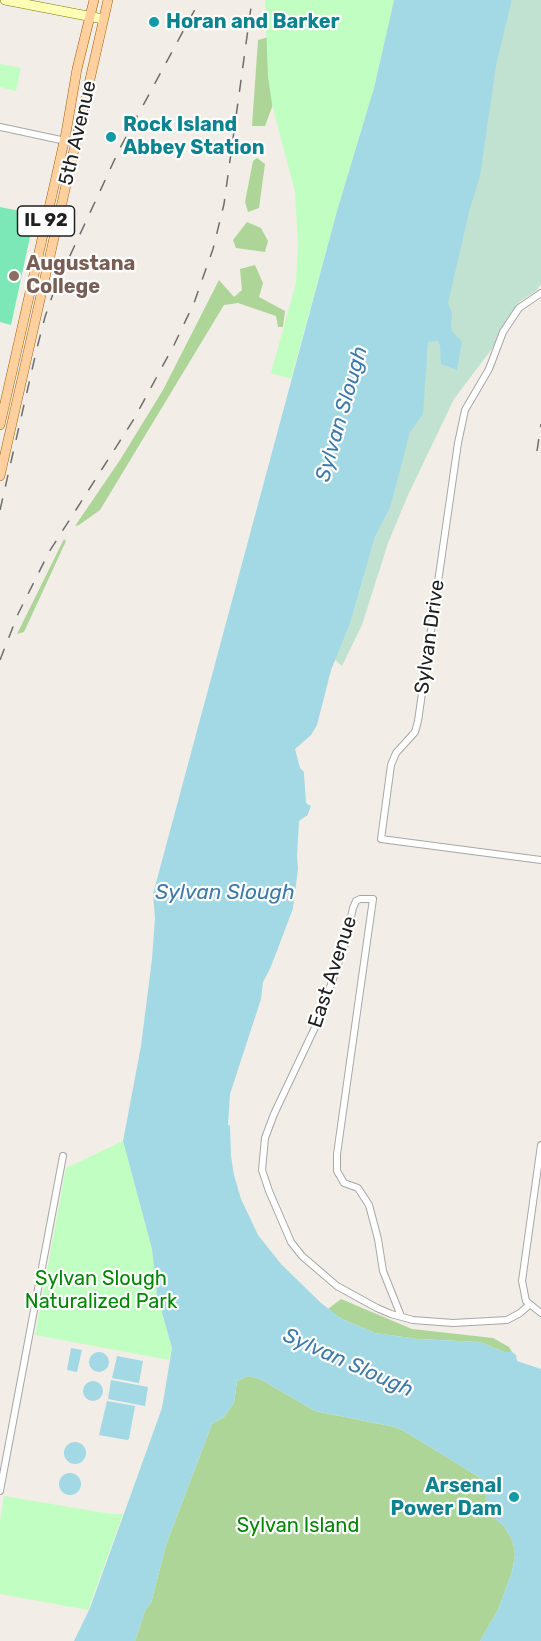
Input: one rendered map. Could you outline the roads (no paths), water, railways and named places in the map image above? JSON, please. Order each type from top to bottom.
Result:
[{"type":"main road","name":"5th Avenue","points":[[0,425],[94,0]]},
{"type":"main road","name":"5th Avenue","points":[[0,476],[108,0]]},
{"type":"street","points":[[5,0],[103,20]]},
{"type":"street","points":[[0,127],[75,142]]},
{"type":"street","name":"Sylvan Drive","points":[[541,292],[519,308],[503,332],[489,369],[465,410],[458,443],[418,721],[415,732],[396,753],[390,765],[381,838],[541,860]]},
{"type":"street","name":"East Avenue","points":[[401,1316],[383,1271],[369,1205],[358,1188],[344,1183],[337,1171],[337,1154],[374,899],[360,899],[356,901],[353,908],[345,944],[319,1019],[270,1125],[263,1147],[262,1170],[285,1230],[302,1256],[338,1286],[377,1308],[401,1316],[423,1322],[497,1322],[514,1317],[529,1305]]},
{"type":"street","points":[[541,1145],[522,1281],[524,1296],[529,1305],[541,1313]]},
{"type":"street","points":[[0,1489],[63,1156]]},
{"type":"water","name":"Sylvan Slough","points":[[394,0],[512,0],[496,66],[480,176],[470,208],[448,303],[452,313],[451,330],[462,342],[457,370],[441,364],[440,345],[437,341],[428,342],[423,414],[410,432],[390,508],[375,537],[350,624],[331,670],[323,713],[316,732],[298,751],[304,772],[306,793],[311,806],[307,816],[300,823],[299,872],[293,909],[265,982],[261,1011],[238,1080],[230,1125],[231,1156],[241,1199],[258,1235],[281,1264],[321,1303],[342,1319],[375,1333],[418,1339],[480,1342],[504,1352],[512,1352],[516,1355],[517,1361],[541,1369],[541,1641],[480,1641],[498,1610],[512,1572],[515,1555],[513,1542],[504,1526],[490,1515],[482,1479],[395,1427],[315,1411],[260,1379],[248,1376],[237,1381],[234,1403],[224,1417],[212,1424],[166,1545],[151,1603],[145,1611],[135,1641],[74,1641],[90,1608],[162,1408],[172,1348],[157,1295],[152,1249],[123,1141],[141,1046],[152,959],[155,918],[153,894],[337,211],[374,88]]},
{"type":"water","points":[[71,1348],[82,1350],[77,1372],[67,1370]]},
{"type":"water","points":[[99,1352],[106,1355],[109,1362],[106,1369],[99,1372],[92,1369],[89,1362],[92,1355]]},
{"type":"water","points":[[117,1356],[143,1361],[139,1383],[112,1378]]},
{"type":"water","points":[[111,1380],[148,1387],[145,1406],[108,1399]]},
{"type":"water","points":[[93,1381],[100,1384],[103,1391],[100,1398],[93,1401],[86,1398],[83,1391],[86,1384]]},
{"type":"water","points":[[107,1401],[135,1406],[129,1439],[99,1435]]},
{"type":"water","points":[[71,1442],[79,1442],[86,1449],[86,1457],[79,1464],[71,1464],[64,1457],[64,1449]]},
{"type":"water","points":[[66,1473],[74,1473],[81,1480],[81,1488],[74,1495],[66,1495],[59,1488],[59,1480]]},
{"type":"railway","points":[[0,510],[37,348],[55,288],[120,148],[200,0]]},
{"type":"railway","points":[[0,660],[18,614],[49,552],[134,419],[194,303],[213,249],[224,204],[252,0]]},
{"type":"railway","points":[[537,451],[541,424]]},
{"type":"place","name":"Horan and Barker","points":[[154,22]]},
{"type":"place","name":"Rock Island Abbey Station","points":[[111,137]]},
{"type":"place","name":"Augustana College","points":[[14,276]]},
{"type":"place","name":"Arsenal Power Dam","points":[[514,1497]]},
{"type":"park label","name":"Sylvan Slough Naturalized Park","points":[[101,1290]]},
{"type":"park label","name":"Sylvan Island","points":[[298,1526]]}]
